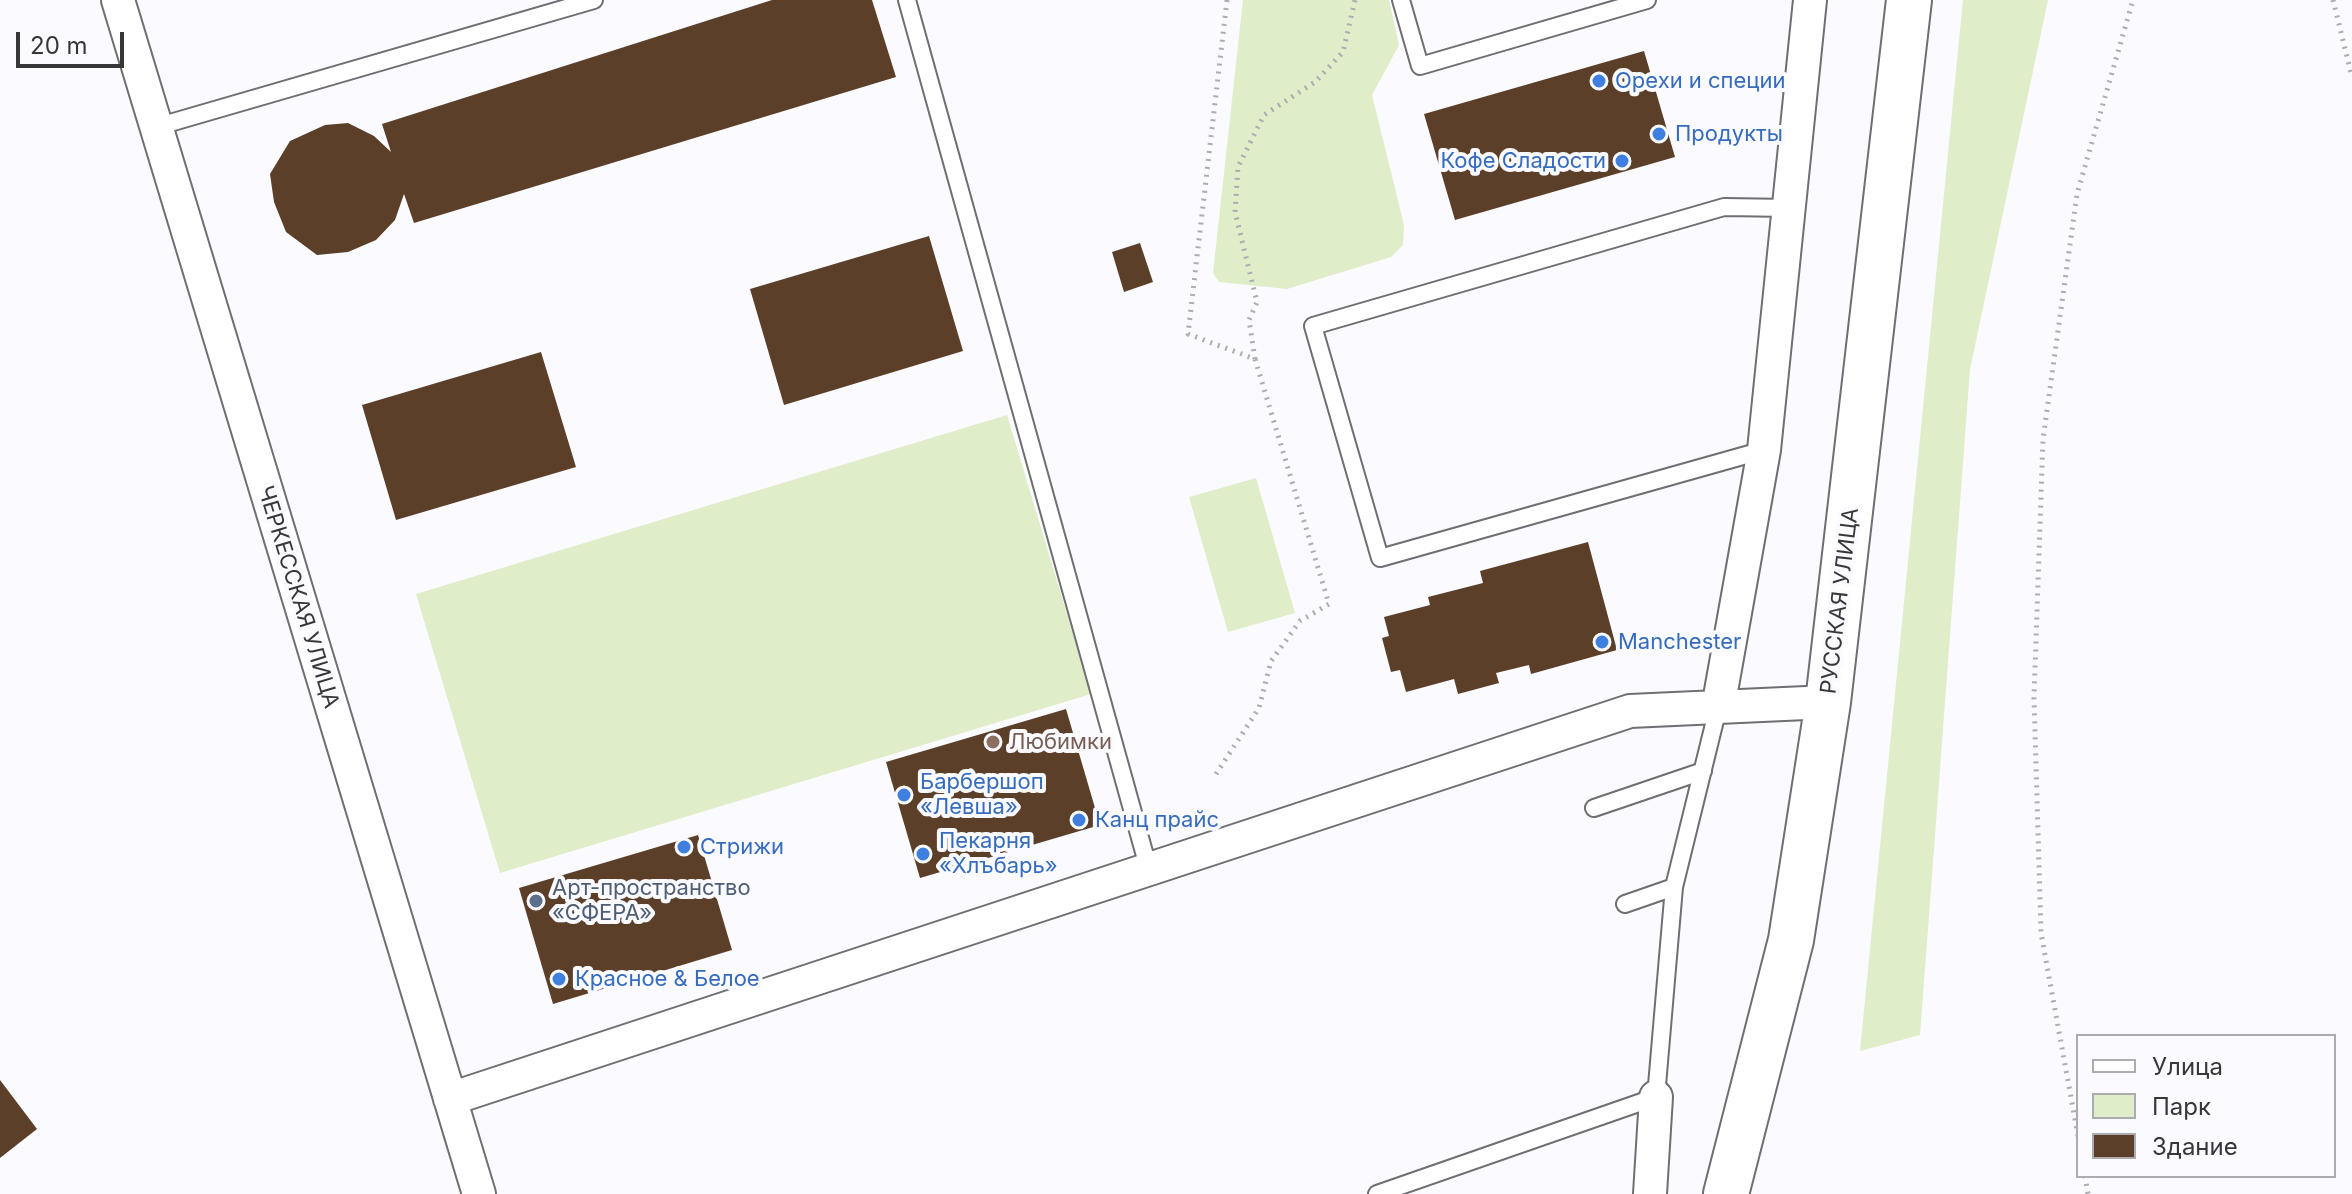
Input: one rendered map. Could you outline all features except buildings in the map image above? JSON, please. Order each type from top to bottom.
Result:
[{"type":"street","name":"ЧЕРКЕССКАЯ УЛИЦА","points":[[118,0],[479,1194]]},
{"type":"street","points":[[1718,708],[1764,450],[1810,0]]},
{"type":"street","name":"РУССКАЯ УЛИЦА","points":[[1726,1194],[1791,940],[1828,702],[1909,0]]},
{"type":"street","points":[[450,1099],[1630,711],[1828,702]]},
{"type":"street","points":[[1650,1194],[1656,1097]]},
{"type":"lane","points":[[156,127],[594,0]]},
{"type":"lane","points":[[907,0],[1149,870]]},
{"type":"lane","points":[[1401,0],[1420,66],[1647,0]]},
{"type":"lane","points":[[1764,450],[1380,558],[1313,326],[1724,207],[1791,208]]},
{"type":"lane","points":[[1377,1194],[1656,1097],[1674,887],[1718,708]]},
{"type":"lane","points":[[1594,808],[1703,771]]},
{"type":"lane","points":[[1625,904],[1674,887]]},
{"type":"path","points":[[1227,0],[1188,334],[1255,359]]},
{"type":"path","points":[[1216,774],[1259,708],[1271,661],[1300,621],[1329,604],[1255,359],[1249,320],[1257,302],[1235,212],[1238,167],[1264,115],[1315,82],[1343,52],[1355,0]]},
{"type":"path","points":[[2076,1125],[2041,933],[2034,698],[2043,439],[2077,194],[2133,0]]},
{"type":"path","points":[[2333,0],[2352,77]]},
{"type":"green space","points":[[1243,0],[1389,0],[1399,45],[1372,95],[1404,225],[1403,245],[1391,257],[1287,289],[1219,282],[1213,273]]},
{"type":"green space","points":[[1963,0],[2048,0],[1970,369],[1920,1035],[1860,1051]]},
{"type":"green space","points":[[1007,415],[1091,694],[500,873],[416,594]]},
{"type":"green space","points":[[1256,478],[1295,613],[1228,632],[1189,497]]},
{"type":"place","name":"Орехи и специи","points":[[1599,81]]},
{"type":"place","name":"Продукты","points":[[1659,134]]},
{"type":"place","name":"Кофе Сладости","points":[[1622,161]]},
{"type":"place","name":"Manchester","points":[[1602,642]]},
{"type":"place","name":"Любимки","points":[[993,742]]},
{"type":"place","name":"Барбершоп «Левша»","points":[[904,795]]},
{"type":"place","name":"Канц прайс","points":[[1079,820]]},
{"type":"place","name":"Стрижи","points":[[684,847]]},
{"type":"place","name":"Пекарня «Хлъбарь»","points":[[923,854]]},
{"type":"place","name":"Арт-пространство «СФЕРА»","points":[[536,901]]},
{"type":"place","name":"Красное & Белое","points":[[559,979]]}]
